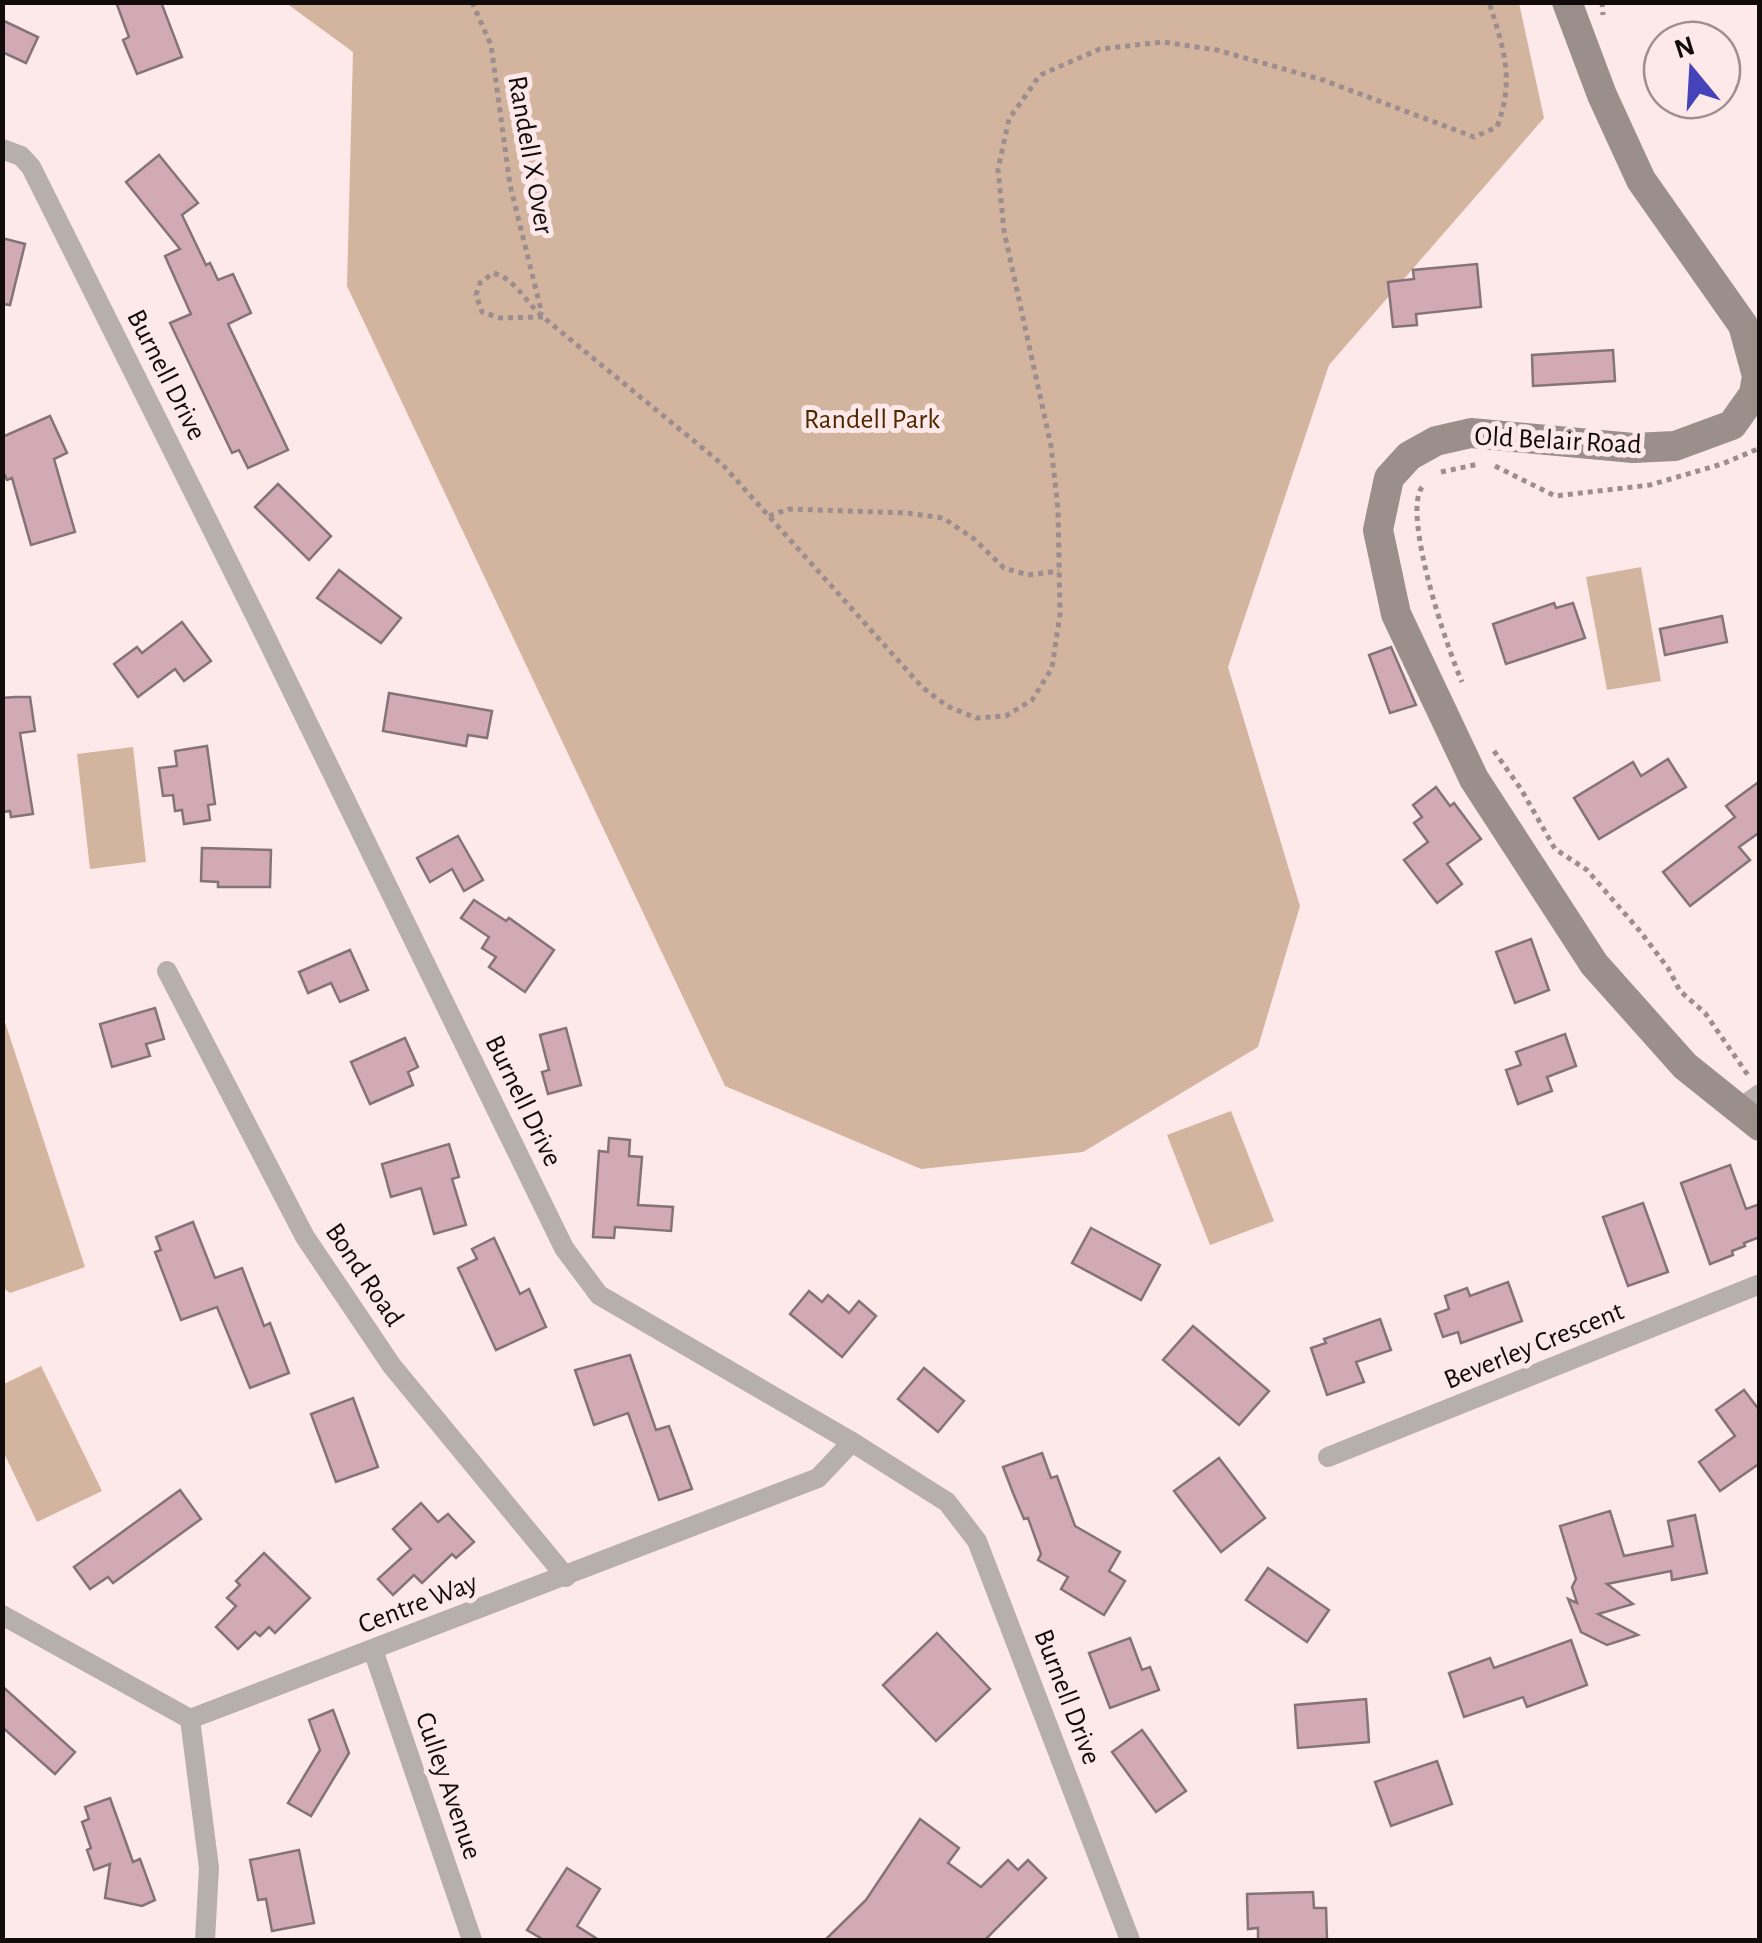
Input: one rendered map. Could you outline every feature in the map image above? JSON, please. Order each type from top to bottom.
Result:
[{"type":"main road","name":"Old Belair Road","points":[[1567,2],[1602,95],[1641,180],[1742,325],[1758,376],[1754,394],[1732,424],[1675,446],[1633,448],[1471,434],[1436,441],[1409,456],[1390,478],[1378,530],[1396,614],[1474,779],[1594,964],[1684,1066],[1754,1106]]},
{"type":"street","name":"Burnell Drive","points":[[2,149],[21,156],[31,167],[577,1268],[600,1294],[947,1502],[977,1541],[1130,1940]]},
{"type":"street","name":"Bond Road","points":[[167,971],[305,1237],[392,1366],[566,1577]]},
{"type":"street","name":"Beverley Crescent","points":[[1328,1457],[1760,1284]]},
{"type":"street","name":"Centre Way","points":[[190,1719],[818,1478],[852,1442]]},
{"type":"street","points":[[2,1615],[190,1719],[209,1868],[205,1940]]},
{"type":"street","name":"Culley Avenue","points":[[373,1650],[472,1940]]},
{"type":"path","name":"Randell X Over","points":[[472,2],[490,45],[510,186],[543,317]]},
{"type":"path","points":[[543,317],[500,318],[482,312],[476,295],[480,283],[493,272],[506,276],[543,317],[722,464],[922,687],[947,706],[976,718],[1006,716],[1032,700],[1052,668],[1060,614],[1058,508],[1051,446],[1004,231],[998,169],[1009,119],[1040,75],[1100,48],[1163,42],[1216,50],[1323,80],[1474,137],[1497,128],[1507,99],[1502,46],[1489,2]]},
{"type":"path","points":[[1465,689],[1434,603],[1417,522],[1416,496],[1430,474],[1476,464],[1500,466],[1554,496],[1650,485],[1722,464],[1760,448]]},
{"type":"path","points":[[769,516],[789,510],[942,518],[973,538],[1004,568],[1028,575],[1059,572]]},
{"type":"path","points":[[1488,742],[1555,848],[1587,870],[1639,930],[1680,991],[1706,1014],[1729,1044],[1754,1106]]},
{"type":"green space","name":"Randell Park","points":[[286,3],[1519,3],[1544,118],[1329,365],[1228,667],[1300,906],[1258,1047],[1083,1152],[921,1169],[725,1086],[347,286],[353,52]]},
{"type":"green space","points":[[1641,567],[1661,681],[1607,690],[1586,577]]},
{"type":"green space","points":[[133,747],[146,862],[90,869],[77,754]]},
{"type":"green space","points":[[2,1013],[85,1267],[10,1293],[2,1287]]},
{"type":"green space","points":[[1231,1111],[1274,1221],[1210,1245],[1167,1135]]},
{"type":"green space","points":[[41,1366],[102,1491],[37,1522],[3,1451],[2,1385]]},
{"type":"building","points":[[116,2],[161,2],[182,57],[137,74],[123,40],[129,37]]},
{"type":"building","points":[[2,20],[38,37],[26,63],[2,52]]},
{"type":"building","points":[[159,155],[198,203],[182,215],[206,265],[210,263],[218,280],[233,274],[251,313],[228,324],[288,450],[248,468],[239,450],[232,453],[170,323],[191,314],[165,256],[180,249],[126,182]]},
{"type":"building","points":[[2,238],[25,244],[10,305],[2,304]]},
{"type":"building","points":[[1477,264],[1481,307],[1416,314],[1417,325],[1393,327],[1388,282],[1414,279],[1413,270]]},
{"type":"building","points":[[1613,350],[1615,381],[1533,386],[1532,355]]},
{"type":"building","points":[[50,416],[67,453],[54,459],[75,532],[31,545],[12,478],[7,480],[2,469],[2,437]]},
{"type":"building","points":[[278,484],[331,536],[309,560],[255,507]]},
{"type":"building","points":[[339,570],[401,618],[381,643],[317,598]]},
{"type":"building","points":[[1554,603],[1556,608],[1573,603],[1585,638],[1506,664],[1493,624]]},
{"type":"building","points":[[1722,616],[1727,642],[1665,655],[1660,629]]},
{"type":"building","points":[[182,622],[211,661],[184,681],[175,669],[138,697],[114,664],[137,647],[142,653]]},
{"type":"building","points":[[1391,647],[1416,705],[1390,713],[1369,655]]},
{"type":"building","points":[[389,693],[492,711],[487,738],[468,735],[466,746],[383,731]]},
{"type":"building","points":[[30,697],[35,731],[20,733],[33,814],[11,817],[10,811],[2,812],[2,698]]},
{"type":"building","points":[[207,746],[215,804],[208,805],[210,820],[184,824],[182,810],[175,811],[173,795],[163,796],[159,768],[177,766],[175,751]]},
{"type":"building","points":[[1668,759],[1686,787],[1599,839],[1574,798],[1633,762],[1641,776]]},
{"type":"building","points":[[1760,781],[1760,832],[1739,847],[1750,860],[1690,906],[1663,872],[1735,817],[1726,806]]},
{"type":"building","points":[[1436,787],[1450,806],[1454,803],[1481,839],[1447,864],[1462,884],[1437,903],[1404,860],[1428,842],[1414,823],[1422,817],[1413,805]]},
{"type":"building","points":[[458,836],[483,880],[464,891],[452,869],[430,882],[417,858]]},
{"type":"building","points":[[202,848],[271,850],[270,887],[218,887],[218,882],[201,881]]},
{"type":"building","points":[[474,900],[506,921],[509,918],[554,950],[525,992],[489,967],[496,957],[482,948],[489,937],[461,918]]},
{"type":"building","points":[[1531,939],[1549,990],[1515,1003],[1496,952]]},
{"type":"building","points":[[350,950],[368,990],[340,1002],[331,983],[308,993],[299,972]]},
{"type":"building","points":[[155,1008],[164,1039],[146,1044],[150,1056],[112,1067],[100,1024]]},
{"type":"building","points":[[566,1028],[581,1085],[548,1094],[542,1072],[549,1070],[540,1035]]},
{"type":"building","points":[[1565,1034],[1576,1066],[1547,1077],[1552,1091],[1518,1104],[1506,1070],[1521,1065],[1516,1052]]},
{"type":"building","points":[[405,1038],[418,1067],[408,1072],[413,1085],[370,1104],[351,1062]]},
{"type":"building","points":[[609,1138],[630,1140],[629,1156],[642,1157],[638,1205],[673,1207],[671,1231],[615,1227],[614,1238],[593,1237],[599,1151],[608,1152]]},
{"type":"building","points":[[449,1144],[459,1177],[452,1179],[466,1225],[434,1234],[421,1188],[391,1197],[382,1164]]},
{"type":"building","points":[[1730,1165],[1746,1209],[1760,1204],[1760,1237],[1732,1251],[1733,1255],[1710,1264],[1681,1183]]},
{"type":"building","points":[[1643,1203],[1668,1272],[1628,1286],[1603,1217]]},
{"type":"building","points":[[193,1222],[215,1278],[242,1268],[264,1326],[270,1323],[289,1373],[250,1388],[217,1307],[181,1320],[155,1252],[161,1250],[156,1237]]},
{"type":"building","points":[[1091,1228],[1160,1265],[1141,1300],[1072,1263]]},
{"type":"building","points":[[494,1238],[520,1294],[529,1289],[546,1327],[496,1350],[458,1268],[477,1259],[472,1249]]},
{"type":"building","points":[[1508,1282],[1522,1321],[1461,1343],[1458,1332],[1443,1337],[1435,1314],[1449,1309],[1445,1296],[1467,1288],[1470,1296]]},
{"type":"building","points":[[809,1291],[822,1302],[828,1295],[849,1313],[859,1301],[876,1316],[842,1357],[790,1314]]},
{"type":"building","points":[[1380,1319],[1391,1350],[1356,1362],[1364,1382],[1327,1395],[1311,1348],[1326,1343],[1324,1339]]},
{"type":"building","points":[[1193,1326],[1269,1391],[1239,1425],[1163,1360]]},
{"type":"building","points":[[630,1355],[656,1430],[669,1426],[692,1489],[659,1500],[628,1413],[594,1425],[575,1370]]},
{"type":"building","points":[[924,1368],[964,1401],[938,1432],[898,1399]]},
{"type":"building","points":[[1744,1390],[1760,1411],[1760,1463],[1720,1491],[1699,1462],[1735,1436],[1716,1410]]},
{"type":"building","points":[[353,1398],[378,1467],[336,1482],[311,1414]]},
{"type":"building","points":[[1042,1453],[1051,1478],[1057,1476],[1075,1526],[1120,1552],[1109,1571],[1125,1581],[1104,1615],[1061,1589],[1068,1577],[1038,1560],[1041,1554],[1028,1518],[1024,1519],[1003,1467]]},
{"type":"building","points":[[1219,1458],[1265,1518],[1221,1552],[1174,1491]]},
{"type":"building","points":[[180,1490],[201,1519],[113,1583],[108,1577],[90,1589],[74,1567]]},
{"type":"building","points":[[421,1503],[438,1522],[448,1514],[474,1542],[456,1558],[452,1554],[422,1583],[414,1575],[393,1595],[378,1579],[411,1549],[393,1529]]},
{"type":"building","points":[[1610,1511],[1624,1556],[1673,1546],[1668,1521],[1695,1515],[1707,1573],[1672,1580],[1671,1571],[1607,1584],[1633,1604],[1598,1614],[1638,1635],[1607,1645],[1581,1632],[1568,1599],[1577,1603],[1572,1587],[1576,1579],[1560,1526]]},
{"type":"building","points":[[264,1553],[310,1598],[275,1633],[269,1627],[260,1636],[255,1632],[238,1649],[216,1627],[236,1606],[227,1598],[240,1585],[236,1581]]},
{"type":"building","points":[[1268,1568],[1329,1610],[1307,1642],[1246,1600]]},
{"type":"building","points":[[937,1633],[990,1689],[936,1741],[883,1685]]},
{"type":"building","points":[[1130,1638],[1142,1670],[1150,1667],[1159,1690],[1110,1708],[1089,1653]]},
{"type":"building","points":[[1571,1640],[1587,1685],[1527,1707],[1523,1697],[1464,1717],[1449,1673],[1490,1658],[1494,1668]]},
{"type":"building","points":[[2,1686],[75,1752],[55,1774],[2,1727]]},
{"type":"building","points":[[1366,1699],[1369,1742],[1298,1748],[1295,1705]]},
{"type":"building","points":[[333,1710],[349,1753],[311,1816],[288,1803],[320,1750],[309,1720]]},
{"type":"building","points":[[1142,1730],[1186,1791],[1156,1812],[1112,1752]]},
{"type":"building","points":[[1437,1761],[1452,1804],[1391,1826],[1375,1782]]},
{"type":"building","points":[[110,1798],[133,1862],[140,1859],[155,1900],[142,1906],[105,1898],[110,1864],[94,1870],[87,1850],[91,1848],[82,1822],[89,1819],[85,1807]]},
{"type":"building","points":[[920,1819],[959,1848],[948,1863],[981,1887],[1008,1860],[1018,1870],[1028,1860],[1046,1878],[985,1940],[825,1940],[866,1900]]},
{"type":"building","points":[[299,1850],[314,1923],[272,1931],[266,1899],[258,1900],[250,1860]]},
{"type":"building","points":[[567,1868],[600,1889],[577,1926],[599,1940],[544,1940],[527,1930]]},
{"type":"building","points":[[1313,1892],[1314,1908],[1326,1908],[1327,1940],[1258,1940],[1258,1928],[1248,1929],[1247,1894]]}]
